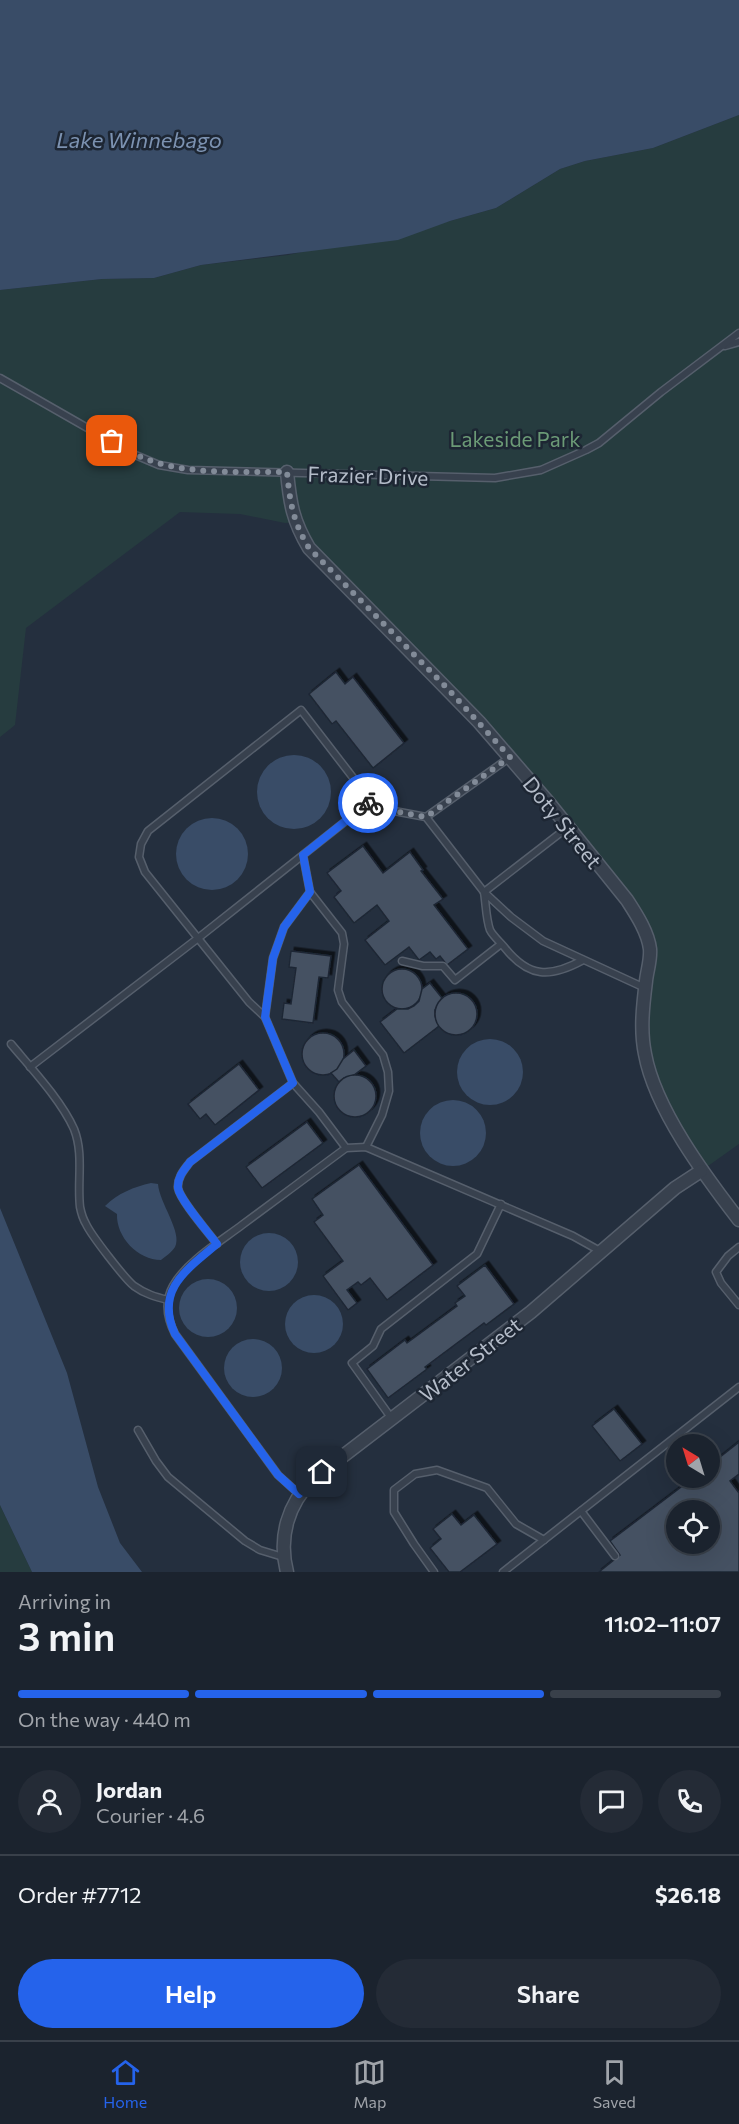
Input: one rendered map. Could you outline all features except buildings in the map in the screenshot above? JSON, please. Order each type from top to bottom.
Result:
[{"type":"street","name":"Doty Street","points":[[287,472],[291,508],[299,531],[309,548],[446,687],[510,757],[627,900],[638,917],[650,949],[642,1026],[645,1054],[651,1078],[664,1106],[701,1171],[739,1220]]},
{"type":"street","name":"Water Street","points":[[287,1572],[284,1557],[285,1529],[291,1509],[299,1494],[316,1476],[531,1312],[675,1188],[701,1171]]},
{"type":"lane","name":"Frazier Drive","points":[[0,378],[132,454],[150,462],[188,470],[490,478],[541,470],[569,459],[599,442],[739,333]]},
{"type":"lane","name":"Frazier Drive","points":[[719,348],[739,342]]},
{"type":"lane","points":[[346,1148],[319,1112],[293,1083],[265,1017],[249,1002],[197,939],[145,872],[139,857],[141,844],[148,831],[301,710],[371,801],[394,811],[426,817],[484,892],[511,916],[543,941],[645,988]]},
{"type":"lane","points":[[426,817],[510,757]]},
{"type":"lane","points":[[30,1067],[371,801]]},
{"type":"lane","points":[[484,892],[568,827]]},
{"type":"lane","points":[[303,855],[310,892],[342,933],[344,944],[338,990],[342,1002],[383,1055],[388,1072],[388,1091],[382,1115],[366,1148]]},
{"type":"lane","points":[[265,1017],[273,958],[284,927],[310,892]]},
{"type":"lane","points":[[484,892],[490,930],[516,962],[531,970],[548,973],[570,968],[583,960]]},
{"type":"lane","points":[[402,961],[423,966],[443,966],[455,980],[501,944]]},
{"type":"lane","points":[[10,1044],[30,1067],[72,1126],[78,1140],[79,1191],[81,1210],[86,1224],[133,1285],[150,1296],[168,1300]]},
{"type":"lane","points":[[217,1244],[186,1203],[178,1188],[180,1175],[190,1162],[293,1083]]},
{"type":"lane","points":[[299,1494],[278,1475],[175,1334],[168,1319],[168,1300],[174,1286],[186,1269],[217,1244],[346,1148],[366,1148],[501,1204],[573,1236],[601,1252]]},
{"type":"lane","points":[[392,1419],[352,1363],[373,1346],[381,1329],[477,1254],[501,1204]]},
{"type":"lane","points":[[739,1247],[728,1256],[716,1272],[739,1305]]},
{"type":"lane","points":[[504,1572],[739,1387]]},
{"type":"lane","points":[[138,1430],[168,1477],[245,1541],[260,1550],[284,1557]]},
{"type":"lane","points":[[434,1572],[394,1512],[394,1490],[415,1474],[437,1470],[487,1488],[516,1524],[544,1540]]},
{"type":"lane","points":[[581,1511],[615,1556]]},
{"type":"green space","name":"Lakeside Park","points":[[739,115],[739,1144],[701,1171],[651,1078],[644,1008],[644,933],[549,803],[322,563],[296,522],[285,523],[240,514],[180,512],[26,628],[15,725],[0,737],[0,290],[102,279],[154,278],[201,265],[288,255],[450,221],[496,208],[560,169],[585,161],[653,148]]},
{"type":"green space","points":[[0,1505],[32,1572],[0,1572]]},
{"type":"water","name":"Lake Winnebago","points":[[0,0],[739,0],[739,115],[653,148],[585,161],[560,169],[496,208],[450,221],[398,240],[201,265],[154,278],[102,279],[0,290]]},
{"type":"water","points":[[287,755],[301,755],[315,761],[325,771],[331,785],[329,806],[315,823],[301,829],[287,829],[273,823],[263,813],[257,799],[257,785],[263,771],[273,761]]},
{"type":"water","points":[[212,818],[232,824],[242,834],[248,854],[242,874],[232,884],[212,890],[192,884],[182,874],[176,854],[182,834],[192,824]]},
{"type":"water","points":[[490,1039],[502,1042],[513,1049],[520,1060],[523,1072],[520,1084],[513,1095],[502,1102],[490,1105],[478,1102],[467,1095],[460,1084],[457,1072],[460,1060],[467,1049],[478,1042]]},
{"type":"water","points":[[459,1100],[477,1109],[484,1120],[486,1133],[484,1146],[477,1157],[466,1164],[447,1166],[429,1157],[422,1146],[420,1127],[429,1109],[440,1102]]},
{"type":"water","points":[[151,1183],[158,1184],[177,1241],[171,1252],[161,1260],[144,1256],[130,1246],[120,1231],[117,1214],[105,1206],[126,1191]]},
{"type":"water","points":[[0,1208],[67,1373],[98,1487],[120,1543],[142,1572],[32,1572],[0,1505]]},
{"type":"water","points":[[263,1233],[275,1233],[290,1241],[298,1256],[298,1268],[290,1283],[275,1291],[263,1291],[248,1283],[240,1268],[240,1256],[248,1241]]},
{"type":"water","points":[[208,1279],[219,1281],[232,1292],[237,1308],[235,1319],[224,1332],[208,1337],[197,1335],[184,1324],[179,1308],[181,1297],[192,1284]]},
{"type":"water","points":[[308,1295],[320,1295],[335,1303],[343,1318],[343,1330],[335,1345],[320,1353],[308,1353],[293,1345],[285,1330],[285,1318],[293,1303]]},
{"type":"water","points":[[253,1339],[264,1341],[274,1347],[280,1357],[282,1368],[280,1379],[274,1389],[264,1395],[253,1397],[242,1395],[232,1389],[226,1379],[224,1368],[226,1357],[232,1347],[242,1341]]},
{"type":"way so far","points":[[112,441],[132,454],[173,468],[287,472],[291,508],[299,531],[309,548],[446,687],[510,757],[426,817],[394,811],[371,801],[368,803]]},
{"type":"route","points":[[322,1472],[299,1494],[278,1475],[175,1334],[168,1319],[168,1300],[174,1286],[186,1269],[217,1244],[186,1203],[178,1188],[180,1175],[190,1162],[293,1083],[265,1017],[273,958],[284,927],[310,892],[303,855],[368,803]]}]
